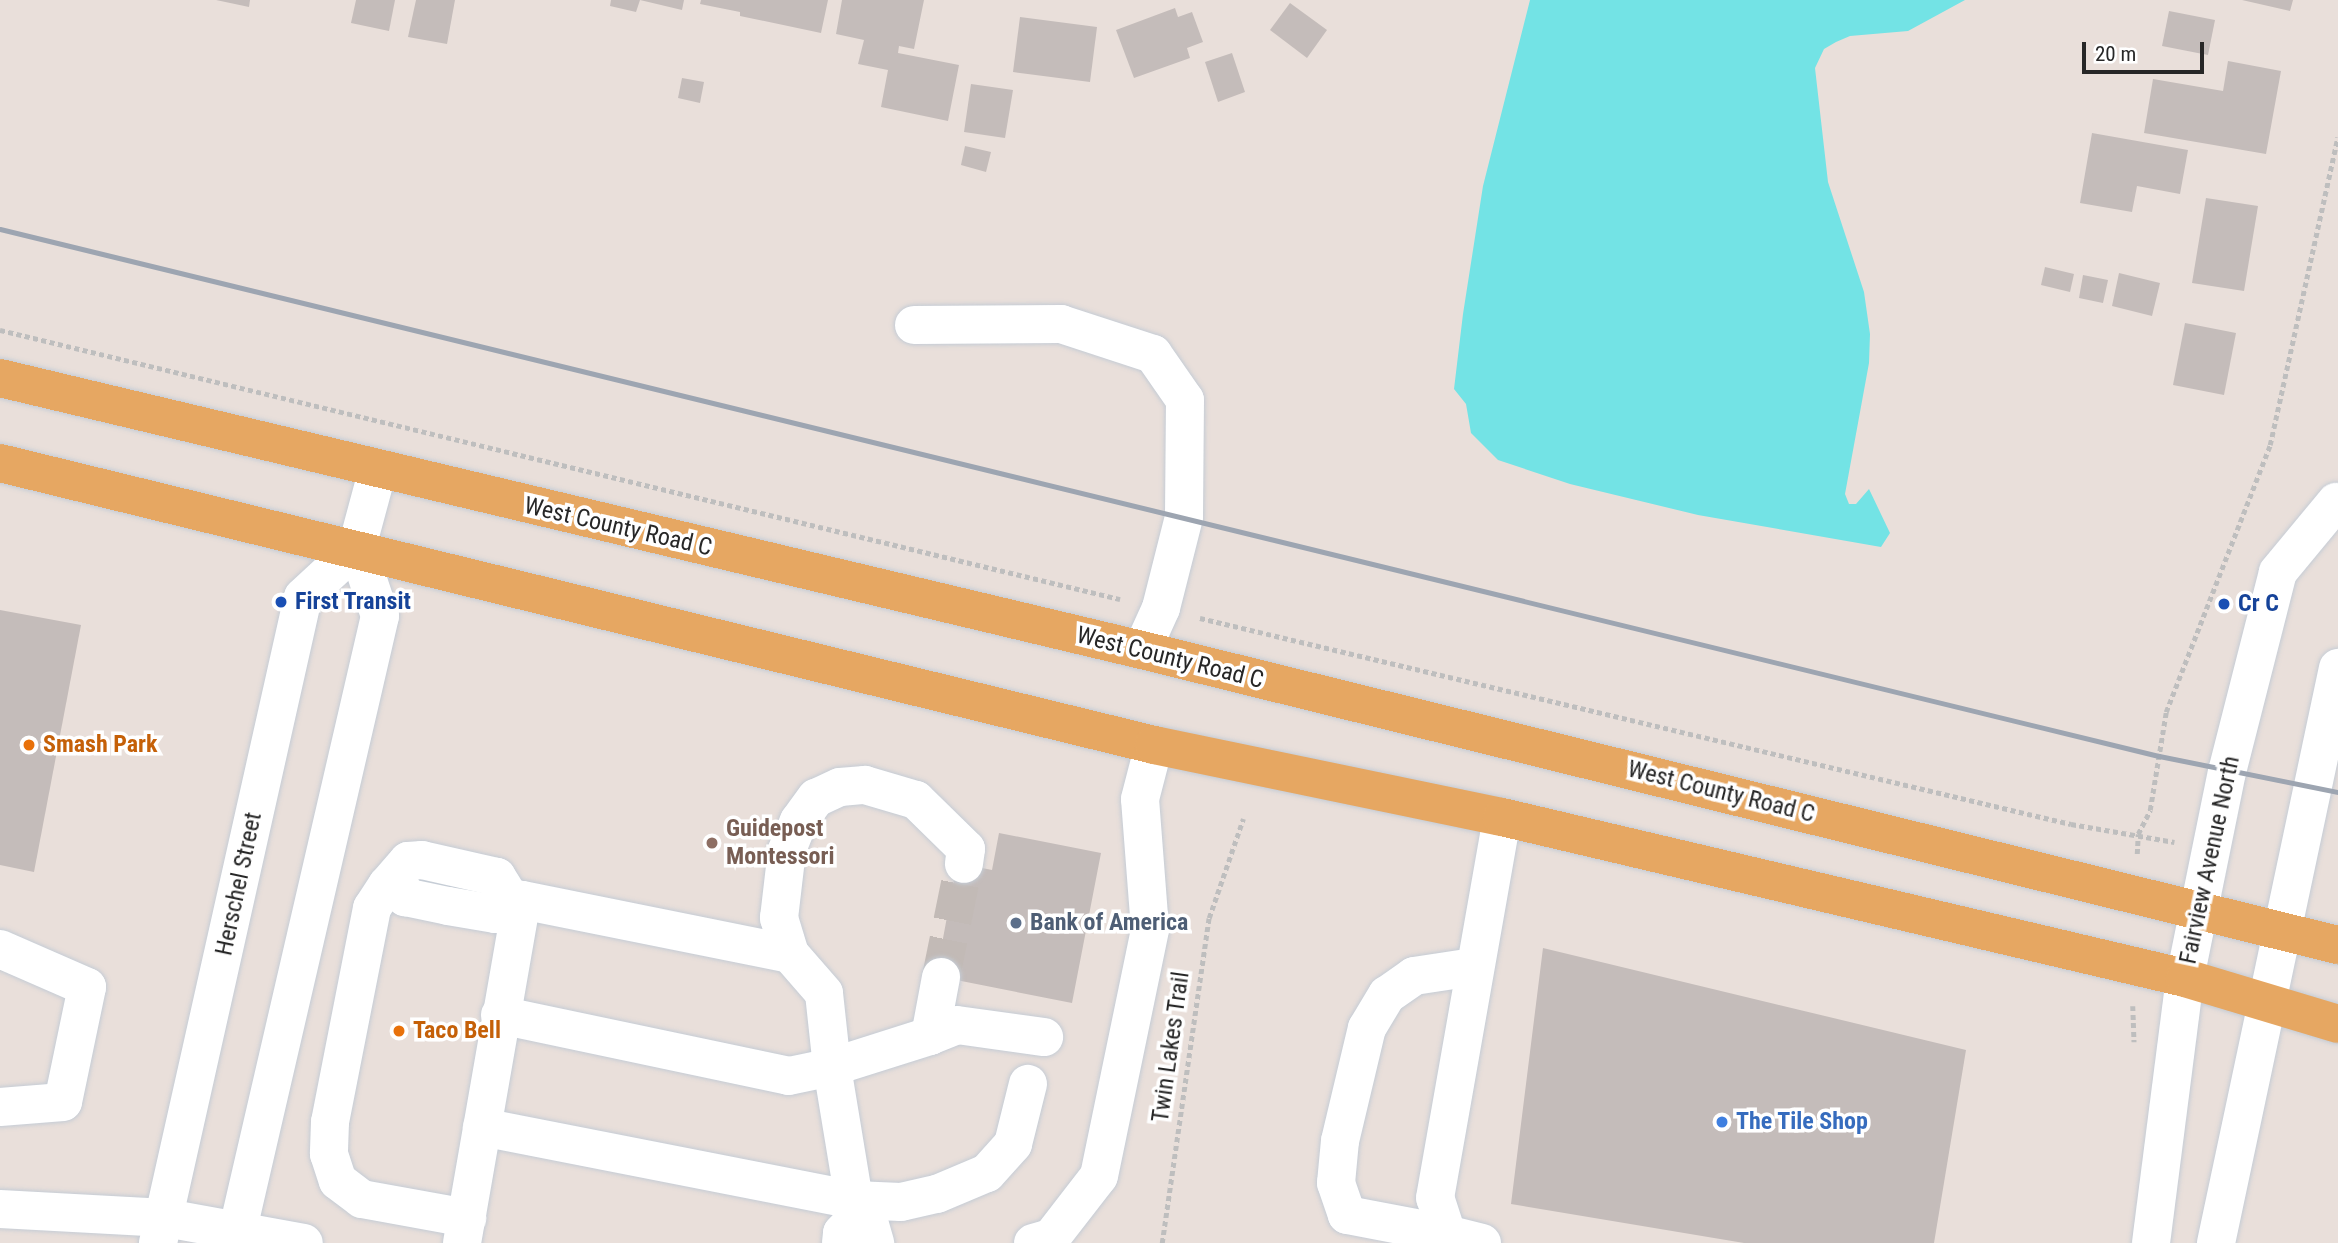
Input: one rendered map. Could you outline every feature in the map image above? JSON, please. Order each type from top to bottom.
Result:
[{"type":"main road","name":"West County Road C","points":[[0,378],[1142,650],[2199,907],[2338,945]]},
{"type":"main road","points":[[0,463],[357,547],[1154,745],[1502,817],[2134,969],[2185,978],[2338,1024]]},
{"type":"street","points":[[914,326],[1061,324],[1153,354],[1185,400],[1184,517],[1161,608],[1142,650]]},
{"type":"street","points":[[234,1236],[380,616],[357,547],[378,469]]},
{"type":"street","name":"Fairview Avenue North","points":[[2151,1243],[2185,978],[2224,785],[2278,572],[2338,501]]},
{"type":"street","name":"Herschel Street","points":[[162,1230],[303,597],[357,547]]},
{"type":"street","points":[[2216,1243],[2285,930],[2338,668]]},
{"type":"street","points":[[1033,1243],[1051,1238],[1099,1176],[1150,929],[1140,799],[1154,745]]},
{"type":"street","points":[[856,1226],[832,1067],[824,993],[790,954],[779,918],[787,850],[799,821],[816,798],[840,788],[865,785],[916,800],[966,849],[964,864]]},
{"type":"street","points":[[1464,1239],[1435,1198],[1473,967],[1502,817]]},
{"type":"street","points":[[516,899],[500,1015],[464,1230],[362,1199],[338,1181],[329,1154],[330,1122],[372,908],[387,885],[397,877],[405,897],[448,906],[495,914],[516,899],[790,954]]},
{"type":"street","points":[[0,949],[86,987],[63,1102],[0,1107]]},
{"type":"street","points":[[1464,1239],[1347,1215],[1336,1183],[1340,1141],[1367,1028],[1387,995],[1414,976],[1473,967]]},
{"type":"street","points":[[930,1036],[941,977]]},
{"type":"street","points":[[500,1015],[789,1076],[832,1067],[957,1025],[1044,1037]]},
{"type":"street","points":[[482,1128],[856,1226],[901,1202],[937,1194],[987,1173],[1013,1144],[1028,1084]]},
{"type":"street","points":[[0,1209],[162,1230],[304,1243]]},
{"type":"path","points":[[2134,893],[2138,834],[2150,810],[2166,712],[2270,445],[2338,137]]},
{"type":"path","name":"Twin Lakes Trail","points":[[1162,1243],[1209,918],[1243,819]]},
{"type":"path","points":[[2132,1032],[2134,969]]},
{"type":"water","points":[[1530,0],[1965,0],[1908,31],[1850,36],[1836,42],[1824,49],[1815,68],[1828,182],[1864,292],[1870,334],[1869,363],[1845,494],[1849,504],[1856,504],[1869,489],[1890,533],[1881,547],[1698,515],[1570,484],[1498,460],[1471,433],[1466,404],[1454,389],[1463,314],[1483,186]]},
{"type":"building","points":[[216,0],[250,0],[249,7]]},
{"type":"building","points":[[356,0],[395,0],[389,31],[351,23]]},
{"type":"building","points":[[416,0],[455,0],[447,44],[408,37]]},
{"type":"building","points":[[611,0],[640,0],[636,12],[610,6]]},
{"type":"building","points":[[640,0],[684,0],[682,10]]},
{"type":"building","points":[[701,0],[828,0],[821,33],[740,16],[740,12],[700,4]]},
{"type":"building","points":[[842,0],[924,0],[914,49],[899,46],[898,53],[959,65],[948,121],[881,107],[888,70],[858,64],[864,40],[836,34]]},
{"type":"building","points":[[2242,0],[2293,0],[2290,11]]},
{"type":"building","points":[[1290,3],[1327,30],[1307,58],[1270,30]]},
{"type":"building","points":[[1175,8],[1178,17],[1192,12],[1203,42],[1187,48],[1190,58],[1134,78],[1116,30]]},
{"type":"building","points":[[2169,11],[2215,20],[2208,55],[2162,46]]},
{"type":"building","points":[[1020,17],[1097,27],[1090,82],[1013,72]]},
{"type":"building","points":[[1232,53],[1245,92],[1218,102],[1205,62]]},
{"type":"building","points":[[2228,61],[2281,71],[2266,154],[2144,133],[2153,79],[2223,91]]},
{"type":"building","points":[[682,78],[704,82],[700,103],[678,98]]},
{"type":"building","points":[[971,84],[1013,90],[1005,138],[964,132]]},
{"type":"building","points":[[2092,133],[2188,150],[2180,194],[2137,186],[2132,212],[2080,203]]},
{"type":"building","points":[[965,146],[991,152],[986,172],[961,165]]},
{"type":"building","points":[[2206,198],[2258,206],[2244,291],[2192,283]]},
{"type":"building","points":[[2045,267],[2074,274],[2070,292],[2041,285]]},
{"type":"building","points":[[2119,273],[2160,283],[2152,316],[2112,306]]},
{"type":"building","points":[[2083,275],[2108,280],[2103,303],[2079,298]]},
{"type":"building","points":[[2185,323],[2236,333],[2224,395],[2173,385]]},
{"type":"building","name":"Smash Park","points":[[0,610],[81,625],[34,872],[0,865]]},
{"type":"building","name":"Bank of America","points":[[999,833],[1101,853],[1072,1003],[936,976],[957,863],[992,870]]},
{"type":"building","points":[[1543,948],[1966,1050],[1934,1243],[1744,1243],[1511,1204]]},
{"type":"tunnel","points":[[941,977],[964,864]]},
{"type":"railway","points":[[0,229],[2159,756],[2338,792]]},
{"type":"place","name":"First Transit","points":[[281,602]]},
{"type":"place","name":"Cr C","points":[[2224,604]]},
{"type":"place","name":"Smash Park","points":[[29,745]]},
{"type":"place","name":"Guidepost Montessori","points":[[712,843]]},
{"type":"place","name":"Bank of America","points":[[1016,923]]},
{"type":"place","name":"Taco Bell","points":[[399,1031]]},
{"type":"place","name":"The Tile Shop","points":[[1722,1122]]}]
